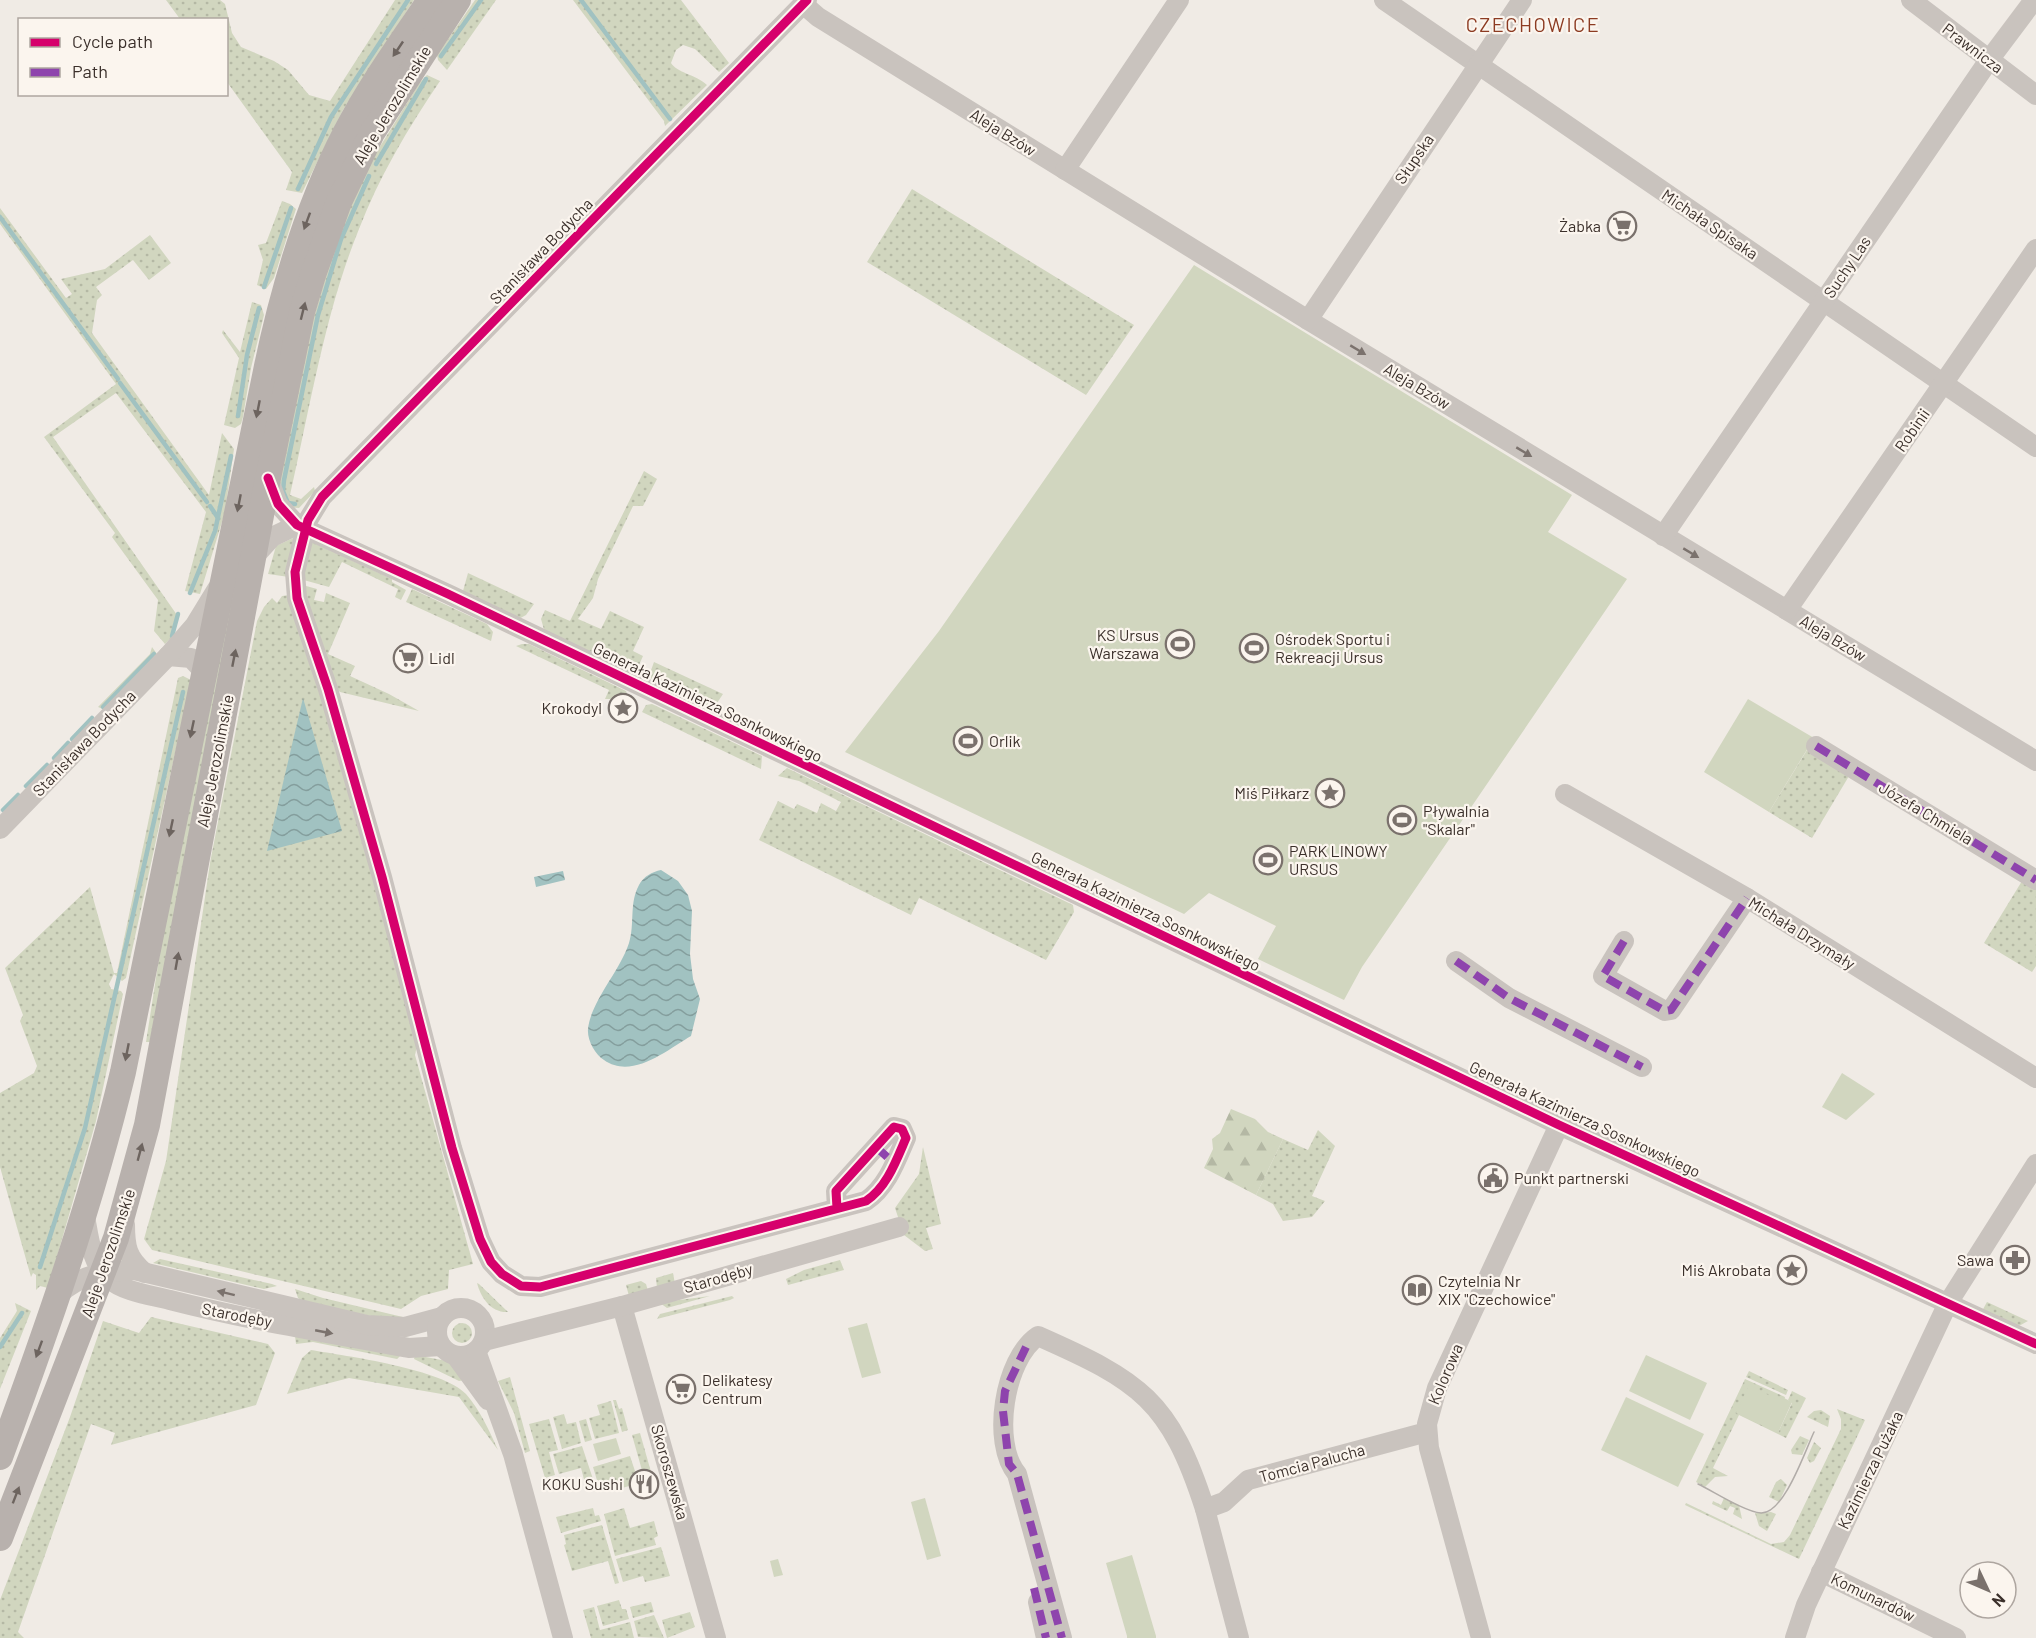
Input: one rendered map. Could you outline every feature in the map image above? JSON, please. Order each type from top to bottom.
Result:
[{"type":"main road","name":"Aleje Jerozolimskie","points":[[0,1457],[86,1216],[123,1072],[162,870],[205,673],[273,337],[299,242],[323,180],[347,130],[430,0]]},
{"type":"main road","name":"Aleje Jerozolimskie","points":[[0,1538],[103,1272],[125,1209],[147,1125],[268,478],[302,312],[329,225],[372,133],[458,0]]},
{"type":"street","points":[[1065,170],[1179,0]]},
{"type":"street","name":"Michała Spisaka","points":[[1384,0],[2036,447]]},
{"type":"street","name":"Słupska","points":[[1308,320],[1477,64],[1522,0]]},
{"type":"street","name":"Prawnicza","points":[[1911,0],[2036,95]]},
{"type":"street","name":"Suchy Las","points":[[1664,536],[1989,60],[2034,0]]},
{"type":"street","name":"Stanisława Bodycha","points":[[805,2],[322,497],[302,527],[294,588],[328,689],[379,866],[452,1148],[480,1239],[491,1262],[502,1274],[521,1286],[540,1287],[871,1197],[895,1164],[906,1138],[902,1129],[894,1127],[876,1148]]},
{"type":"street","name":"Aleja Bzów","points":[[805,2],[818,17],[1308,320],[2036,761]]},
{"type":"street","name":"Robinii","points":[[1787,610],[2036,249]]},
{"type":"street","name":"Generała Kazimierza Sosnkowskiego","points":[[268,478],[278,504],[302,527],[1559,1125],[2036,1344]]},
{"type":"street","points":[[253,558],[272,537],[302,527]]},
{"type":"street","name":"Stanisława Bodycha","points":[[0,829],[168,656],[195,625],[224,576]]},
{"type":"street","points":[[168,656],[191,658],[205,673]]},
{"type":"street","name":"Józefa Chmiela","points":[[1816,746],[2036,880]]},
{"type":"street","name":"Michała Drzymały","points":[[1565,794],[1747,898],[2036,1078]]},
{"type":"street","points":[[1624,941],[1603,976],[1665,1011],[1671,1010],[1747,898]]},
{"type":"street","points":[[1456,961],[1509,998],[1642,1067]]},
{"type":"street","name":"Kolorowa","points":[[1481,1638],[1427,1432],[1428,1414],[1437,1388],[1559,1125]]},
{"type":"street","points":[[837,1208],[836,1191],[876,1148],[895,1164]]},
{"type":"street","name":"Kazimierza Pużaka","points":[[1795,1638],[1806,1605],[1821,1572],[1948,1303],[2036,1164]]},
{"type":"street","points":[[125,1209],[125,1246],[131,1261],[145,1273]]},
{"type":"street","points":[[86,1216],[91,1248],[103,1272]]},
{"type":"street","name":"Starodęby","points":[[481,1338],[622,1306],[899,1227]]},
{"type":"street","name":"Starodęby","points":[[59,1294],[76,1279],[103,1272],[134,1270],[367,1325],[405,1327],[442,1317]]},
{"type":"street","name":"Starodęby","points":[[103,1272],[111,1280],[140,1292],[193,1306],[409,1348],[448,1351]]},
{"type":"street","name":"Starodęby","points":[[88,1310],[108,1295],[140,1292]]},
{"type":"street","name":"Skoroszewska","points":[[622,1306],[716,1638]]},
{"type":"street","points":[[503,1421],[448,1351],[437,1331],[442,1317],[454,1310],[468,1309],[481,1338],[563,1638]]},
{"type":"street","points":[[1062,1638],[1017,1474],[1009,1464],[1003,1411],[1005,1391],[1026,1347],[1038,1336],[1100,1364],[1147,1397],[1178,1437],[1190,1462],[1205,1509],[1239,1638]]},
{"type":"street","points":[[448,1351],[466,1356],[481,1338]]},
{"type":"street","name":"Tomcia Palucha","points":[[1205,1509],[1224,1502],[1250,1479],[1427,1432]]},
{"type":"street","name":"Komunardów","points":[[1821,1572],[1956,1638]]},
{"type":"street","points":[[1034,1588],[1046,1638]]},
{"type":"green space","points":[[166,0],[220,0],[225,4],[232,33],[241,47],[274,61],[288,70],[309,95],[330,101],[395,0],[414,0],[343,110],[302,193],[286,190],[292,172],[228,83],[228,18],[179,18]]},
{"type":"green space","points":[[475,0],[496,0],[447,70],[438,60],[437,55]]},
{"type":"green space","points":[[573,0],[681,0],[729,63],[719,72],[695,49],[683,45],[676,50],[671,63],[707,85],[665,126],[664,121]]},
{"type":"green space","points":[[427,75],[440,81],[385,172],[359,229],[337,293],[290,495],[301,499],[314,487],[315,491],[299,508],[287,507],[279,483],[308,337],[339,230],[376,153],[420,82]]},
{"type":"green space","points":[[912,189],[1134,325],[1086,395],[867,262]]},
{"type":"green space","points":[[282,201],[296,209],[274,278],[266,289],[257,285],[263,260],[258,245],[266,243]]},
{"type":"green space","points":[[0,208],[66,298],[72,294],[61,279],[105,269],[150,235],[171,263],[149,280],[133,260],[96,287],[102,295],[97,300],[92,333],[209,495],[222,433],[234,449],[225,512],[200,594],[185,591],[206,512],[116,393],[53,437],[177,615],[173,636],[165,644],[154,631],[158,600],[112,537],[115,533],[44,437],[116,384],[0,224]]},
{"type":"green space","name":"Ośrodek Sportu i Rekreacji Ursus","points":[[1194,265],[1572,495],[1548,532],[1627,579],[1362,967],[1344,1000],[1258,959],[1276,926],[1209,893],[1184,914],[845,752],[939,631]]},
{"type":"green space","points":[[252,302],[261,305],[264,315],[251,368],[243,417],[241,424],[235,428],[224,425],[239,358],[222,333],[223,330],[240,352]]},
{"type":"green space","points":[[644,471],[657,479],[643,506],[633,506],[598,579],[593,598],[578,619],[601,629],[610,611],[644,627],[633,651],[643,656],[639,665],[630,670],[545,633],[541,619],[545,610],[570,621]]},
{"type":"green space","points":[[293,538],[299,541],[289,577],[268,574],[276,546]]},
{"type":"green space","points":[[312,542],[392,579],[392,582],[406,590],[401,600],[395,597],[398,589],[342,562],[329,587],[300,579]]},
{"type":"green space","points":[[233,572],[241,574],[150,1042],[146,1042],[172,875]]},
{"type":"green space","points":[[468,573],[534,604],[526,615],[517,620],[463,591]]},
{"type":"green space","points":[[299,584],[317,589],[314,600],[324,602],[326,593],[350,603],[328,654],[355,666],[350,676],[419,711],[340,692],[335,687]]},
{"type":"green space","points":[[412,589],[487,624],[493,632],[491,641],[406,602]]},
{"type":"green space","points":[[289,595],[299,613],[419,1036],[415,1055],[473,1264],[449,1270],[448,1289],[421,1296],[401,1309],[152,1250],[144,1239],[166,1161],[210,863],[257,621],[272,598],[277,603],[282,596]]},
{"type":"green space","points":[[529,644],[626,691],[629,699],[605,699],[609,690],[516,646]]},
{"type":"green space","points":[[152,647],[157,654],[103,709],[98,707],[150,654]]},
{"type":"green space","points":[[654,662],[723,694],[717,703],[702,707],[652,683],[650,673]]},
{"type":"green space","points":[[183,676],[191,680],[126,978],[122,981],[114,974],[109,984],[111,989],[121,991],[123,994],[96,1121],[48,1288],[40,1286],[36,1290],[36,1275],[33,1273],[31,1277],[0,1167],[0,1093],[34,1073],[37,1066],[20,1021],[23,1015],[5,968],[90,887],[114,973],[117,973],[178,678]]},
{"type":"green space","points":[[1748,699],[1814,738],[1769,812],[1704,772]]},
{"type":"green space","points":[[652,704],[762,756],[761,769],[642,712],[646,705]]},
{"type":"green space","points":[[1807,750],[1849,776],[1812,838],[1769,812]]},
{"type":"green space","points":[[787,768],[1073,905],[1074,912],[1046,960],[919,898],[911,915],[759,840],[778,801],[794,809],[797,804],[817,813],[821,803],[836,811],[841,802],[799,781],[778,776]]},
{"type":"green space","points":[[2022,881],[2036,890],[2036,966],[2032,972],[1984,943]]},
{"type":"green space","points":[[1842,1073],[1875,1094],[1846,1120],[1822,1107]]},
{"type":"green space","points":[[1231,1109],[1255,1119],[1268,1132],[1283,1139],[1256,1195],[1204,1168],[1213,1149],[1212,1139],[1220,1133]]},
{"type":"green space","points":[[1318,1130],[1335,1146],[1312,1196],[1325,1201],[1312,1217],[1283,1221],[1273,1204],[1256,1195],[1283,1139],[1308,1150]]},
{"type":"green space","points":[[923,1147],[941,1224],[926,1228],[933,1249],[925,1251],[904,1235],[895,1208],[919,1174]]},
{"type":"green space","points":[[160,1259],[277,1286],[264,1289],[153,1263]]},
{"type":"green space","points":[[840,1260],[844,1270],[788,1285],[786,1279],[804,1270]]},
{"type":"green space","points":[[673,1273],[675,1284],[657,1288],[656,1278]]},
{"type":"green space","points":[[641,1281],[646,1284],[648,1291],[629,1296],[626,1285]]},
{"type":"green space","points":[[477,1283],[508,1312],[492,1307],[481,1294]]},
{"type":"green space","points":[[295,1289],[407,1318],[376,1317],[304,1302],[298,1298]]},
{"type":"green space","points":[[710,1296],[667,1308],[660,1303],[664,1302]]},
{"type":"green space","points":[[732,1296],[734,1298],[730,1300],[657,1319],[660,1314]]},
{"type":"green space","points":[[1987,1302],[2028,1321],[2017,1327],[1982,1311]]},
{"type":"green space","points":[[15,1303],[31,1311],[0,1389],[0,1338],[17,1311]]},
{"type":"green space","points":[[151,1317],[268,1344],[275,1353],[256,1405],[111,1445],[115,1433],[91,1424],[18,1632],[24,1638],[0,1638],[0,1600],[70,1417],[103,1321],[139,1333]]},
{"type":"green space","points":[[462,1323],[469,1326],[472,1333],[469,1340],[462,1343],[455,1340],[452,1333],[455,1326]]},
{"type":"green space","points":[[867,1323],[881,1373],[862,1378],[848,1328]]},
{"type":"green space","points":[[295,1336],[402,1354],[397,1359],[313,1342],[296,1344]]},
{"type":"green space","points":[[311,1350],[393,1365],[437,1377],[454,1385],[466,1394],[476,1407],[498,1450],[459,1397],[349,1378],[287,1394],[302,1358]]},
{"type":"green space","points":[[415,1355],[447,1361],[465,1380],[459,1381],[414,1359]]},
{"type":"green space","points":[[1646,1355],[1707,1383],[1690,1420],[1629,1391]]},
{"type":"green space","points":[[1749,1371],[1788,1390],[1786,1395],[1746,1377]]},
{"type":"green space","points":[[510,1377],[530,1451],[525,1453],[514,1413],[498,1381]]},
{"type":"green space","points":[[1745,1379],[1785,1397],[1778,1433],[1792,1403],[1788,1400],[1792,1391],[1806,1398],[1786,1438],[1739,1415],[1713,1468],[1728,1476],[1715,1477],[1705,1487],[1696,1482]]},
{"type":"green space","points":[[1749,1385],[1782,1402],[1784,1398],[1792,1402],[1778,1433],[1736,1413]]},
{"type":"green space","points":[[1626,1397],[1704,1434],[1678,1487],[1601,1450]]},
{"type":"green space","points":[[613,1400],[616,1400],[619,1409],[622,1408],[628,1430],[622,1432]]},
{"type":"green space","points":[[611,1401],[619,1433],[595,1439],[589,1418],[600,1415],[597,1405]]},
{"type":"green space","points":[[1837,1409],[1865,1420],[1799,1559],[1685,1505],[1686,1503],[1771,1544],[1784,1542],[1790,1535],[1841,1429],[1841,1419]]},
{"type":"green space","points":[[1821,1410],[1830,1416],[1828,1427],[1807,1417],[1814,1411]]},
{"type":"green space","points":[[564,1414],[567,1424],[576,1422],[581,1443],[562,1449],[553,1417]]},
{"type":"green space","points":[[549,1419],[558,1450],[549,1452],[555,1475],[545,1478],[529,1424]]},
{"type":"green space","points":[[586,1419],[592,1440],[585,1442],[579,1421]]},
{"type":"green space","points":[[640,1433],[653,1479],[645,1481],[632,1435]]},
{"type":"green space","points":[[1800,1436],[1809,1440],[1802,1455],[1792,1454],[1791,1450]]},
{"type":"green space","points":[[616,1438],[621,1454],[598,1461],[593,1444]]},
{"type":"green space","points":[[1814,1442],[1821,1448],[1814,1461],[1810,1463],[1807,1458]]},
{"type":"green space","points":[[582,1446],[596,1488],[587,1491],[581,1468],[559,1474],[553,1454]]},
{"type":"green space","points":[[630,1456],[639,1483],[619,1489],[617,1482],[599,1487],[593,1467]]},
{"type":"green space","points":[[1781,1479],[1787,1485],[1779,1502],[1769,1497],[1776,1482]]},
{"type":"green space","points":[[925,1498],[941,1556],[927,1560],[911,1502]]},
{"type":"green space","points":[[1724,1498],[1739,1505],[1742,1519],[1733,1514],[1735,1508],[1730,1506],[1727,1511],[1712,1504],[1713,1501],[1721,1505]]},
{"type":"green space","points":[[593,1508],[595,1516],[599,1515],[601,1521],[561,1533],[556,1517]]},
{"type":"green space","points":[[624,1508],[630,1528],[654,1521],[658,1536],[654,1538],[656,1545],[615,1556],[604,1514]]},
{"type":"green space","points":[[1755,1513],[1776,1514],[1767,1531],[1759,1526]]},
{"type":"green space","points":[[602,1525],[619,1583],[615,1584],[608,1561],[572,1571],[564,1545],[566,1544],[564,1535]]},
{"type":"green space","points":[[661,1547],[670,1576],[645,1582],[643,1576],[623,1582],[616,1559]]},
{"type":"green space","points":[[1132,1555],[1156,1638],[1127,1638],[1106,1563]]},
{"type":"green space","points":[[778,1559],[783,1575],[774,1577],[770,1561]]},
{"type":"green space","points":[[619,1600],[622,1609],[626,1609],[629,1619],[603,1626],[597,1606]]},
{"type":"green space","points":[[651,1602],[654,1612],[633,1618],[630,1607]]},
{"type":"green space","points":[[594,1607],[600,1630],[630,1622],[634,1638],[591,1638],[583,1610]]},
{"type":"green space","points":[[690,1612],[695,1627],[667,1638],[662,1620]]},
{"type":"green space","points":[[654,1615],[664,1638],[638,1637],[634,1621]]},
{"type":"water","points":[[303,698],[342,831],[267,851]]},
{"type":"water","points":[[661,870],[678,881],[688,895],[692,911],[690,954],[693,979],[700,999],[691,1036],[649,1061],[626,1067],[615,1065],[604,1060],[592,1046],[588,1033],[590,1018],[625,954],[632,928],[634,899],[639,885],[648,875]]},
{"type":"water","points":[[563,871],[565,880],[536,887],[534,877]]},
{"type":"waterway","points":[[298,189],[331,117],[408,0]]},
{"type":"waterway","points":[[441,56],[481,0]]},
{"type":"waterway","points":[[581,0],[670,119]]},
{"type":"waterway","points":[[376,164],[426,79]]},
{"type":"waterway","points":[[295,504],[288,503],[283,491],[284,480],[318,315],[341,239],[369,176]]},
{"type":"waterway","points":[[264,287],[291,208]]},
{"type":"waterway","points":[[0,217],[118,379]]},
{"type":"waterway","points":[[238,416],[247,355],[259,308]]},
{"type":"waterway","points":[[120,383],[207,502]]},
{"type":"waterway","points":[[190,593],[215,531],[231,456]]},
{"type":"waterway","points":[[210,506],[218,518]]},
{"type":"waterway","points":[[172,636],[178,614]]},
{"type":"waterway","points":[[103,707],[154,654]]},
{"type":"waterway","points":[[40,1267],[85,1128],[183,692]]},
{"type":"waterway","points":[[72,739],[92,718]]},
{"type":"waterway","points":[[54,758],[68,743]]},
{"type":"waterway","points":[[26,786],[47,765]]},
{"type":"waterway","points":[[3,810],[18,795]]},
{"type":"waterway","points":[[0,1347],[22,1313]]},
{"type":"tram line","points":[[1698,1484],[1754,1512],[1770,1511],[1786,1493],[1814,1432]]},
{"type":"marked path","points":[[1816,746],[2036,880]]},
{"type":"marked path","points":[[1624,941],[1603,976],[1665,1011],[1671,1010],[1747,898]]},
{"type":"marked path","points":[[1456,961],[1509,998],[1642,1067]]},
{"type":"marked path","points":[[876,1147],[895,1164]]},
{"type":"marked path","points":[[1026,1347],[1005,1391],[1003,1411],[1009,1464],[1017,1474],[1062,1638]]},
{"type":"marked path","points":[[1034,1588],[1046,1638]]},
{"type":"cycle path","points":[[807,0],[322,497],[308,520],[295,572],[297,598],[328,689],[382,877],[452,1148],[480,1239],[491,1262],[502,1274],[521,1286],[540,1287],[866,1201],[880,1188],[894,1164],[906,1138],[902,1129],[894,1127],[836,1191],[837,1208]]},
{"type":"cycle path","points":[[268,478],[278,504],[297,525],[448,594],[1559,1125],[2036,1344]]},
{"type":"place","name":"Żabka","points":[[1622,226]]},
{"type":"place","name":"KS Ursus Warszawa","points":[[1180,644]]},
{"type":"place","name":"Ośrodek Sportu i Rekreacji Ursus","points":[[1254,648]]},
{"type":"place","name":"Lidl","points":[[408,658]]},
{"type":"place","name":"Krokodyl","points":[[623,708]]},
{"type":"place","name":"Orlik","points":[[968,741]]},
{"type":"place","name":"Miś Piłkarz","points":[[1330,793]]},
{"type":"place","name":"Pływalnia \"Skalar\"","points":[[1402,820]]},
{"type":"place","name":"PARK LINOWY URSUS","points":[[1268,860]]},
{"type":"place","name":"Punkt partnerski","points":[[1493,1178]]},
{"type":"place","name":"Sawa","points":[[2015,1260]]},
{"type":"place","name":"Miś Akrobata","points":[[1792,1270]]},
{"type":"place","name":"Czytelnia Nr XIX \"Czechowice\"","points":[[1417,1290]]},
{"type":"place","name":"Delikatesy Centrum","points":[[681,1389]]},
{"type":"place","name":"KOKU Sushi","points":[[644,1484]]},
{"type":"district","name":"CZECHOWICE","points":[[1533,25]]}]
